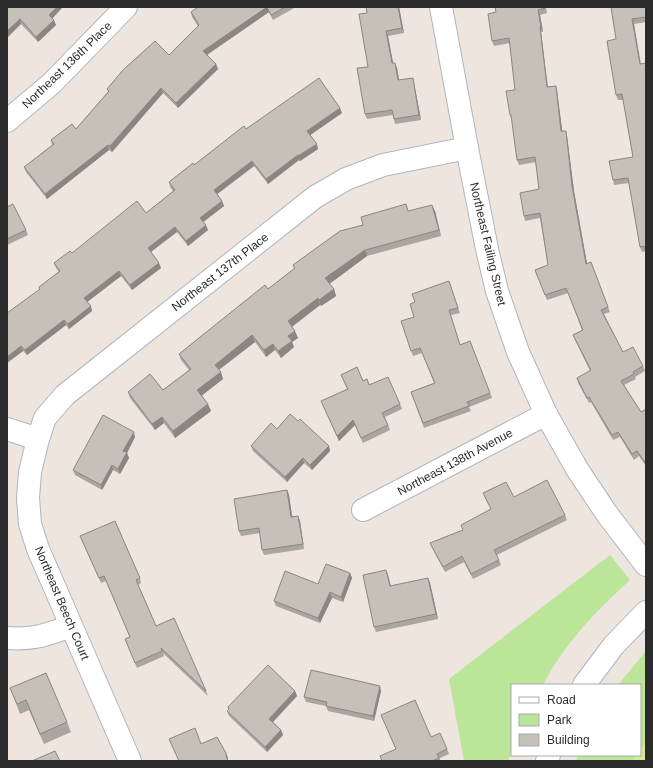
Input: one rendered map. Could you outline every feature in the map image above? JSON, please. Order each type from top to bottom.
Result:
[{"type":"street","name":"Northeast 136th Place","points":[[7,121],[52,83],[126,7]]},
{"type":"street","name":"Northeast Failing Street","points":[[442,7],[487,249],[497,291],[518,352],[546,414],[578,469],[607,514],[646,565]]},
{"type":"street","name":"Northeast 137th Place","points":[[38,438],[45,418],[65,395],[315,197],[346,179],[383,165],[467,148]]},
{"type":"street","name":"Northeast 138th Avenue","points":[[363,510],[546,414]]},
{"type":"street","points":[[7,429],[38,438]]},
{"type":"street","name":"Northeast Beech Court","points":[[38,438],[30,472],[28,498],[30,524],[38,549],[130,761]]},
{"type":"street","points":[[585,684],[614,646],[646,612]]},
{"type":"street","points":[[7,638],[25,639],[40,637],[71,626]]},
{"type":"green space","points":[[610,555],[630,580],[593,616],[571,642],[551,670],[544,684],[511,684],[511,754],[508,761],[464,761],[449,679]]},
{"type":"green space","points":[[646,651],[646,761],[576,761],[578,756],[641,756],[641,684],[619,684]]},
{"type":"green space","points":[[646,742],[646,761],[631,761],[635,756],[641,756],[641,748]]},
{"type":"building","points":[[7,7],[57,7],[49,15],[54,20],[36,37],[20,19],[7,31]]},
{"type":"building","points":[[198,7],[267,7],[203,51],[216,64],[176,103],[161,88],[110,146],[108,145],[45,194],[24,167],[54,144],[51,140],[72,124],[76,129],[109,91],[107,89],[123,70],[155,41],[169,55],[199,25],[191,12]]},
{"type":"building","points":[[267,7],[285,7],[271,15]]},
{"type":"building","points":[[366,7],[398,7],[402,28],[386,31],[392,63],[395,63],[398,80],[413,78],[419,115],[394,119],[392,110],[365,114],[357,68],[368,67],[359,14],[367,13]]},
{"type":"building","points":[[495,7],[545,7],[538,10],[547,87],[556,86],[561,131],[566,131],[572,186],[586,264],[591,262],[608,307],[601,310],[623,352],[633,347],[643,366],[633,372],[634,374],[621,381],[641,412],[646,409],[646,464],[637,451],[632,454],[618,432],[612,435],[589,397],[587,398],[577,378],[591,370],[573,335],[583,330],[566,288],[545,295],[535,270],[548,265],[540,213],[524,216],[520,193],[539,189],[535,157],[517,160],[506,91],[515,90],[509,38],[492,41],[488,14],[496,12]]},
{"type":"building","points":[[611,7],[646,7],[646,17],[632,19],[640,64],[646,63],[646,251],[644,246],[640,247],[628,178],[613,180],[609,161],[633,157],[622,94],[616,95],[607,41],[616,39]]},
{"type":"building","points":[[319,78],[340,108],[307,131],[317,144],[298,155],[266,179],[252,161],[214,190],[222,201],[200,218],[206,225],[186,241],[175,227],[148,248],[159,263],[130,285],[119,271],[84,298],[91,306],[68,324],[64,320],[25,350],[21,346],[7,357],[7,313],[40,289],[39,287],[60,271],[54,263],[70,251],[72,253],[137,201],[146,213],[175,190],[169,182],[193,163],[194,165],[244,126],[246,129]]},
{"type":"building","points":[[13,204],[26,230],[7,239],[7,207]]},
{"type":"building","points":[[406,204],[408,211],[432,205],[439,230],[365,250],[325,278],[334,289],[319,300],[318,298],[288,321],[295,331],[288,336],[292,341],[278,351],[273,344],[264,350],[252,335],[215,365],[221,372],[197,390],[208,404],[173,431],[162,417],[152,424],[128,392],[150,374],[163,390],[191,369],[179,354],[265,285],[268,289],[295,268],[293,265],[340,231],[363,225],[361,217]]},
{"type":"building","points":[[449,281],[458,308],[449,310],[460,345],[470,341],[490,393],[467,402],[469,406],[423,423],[411,392],[435,383],[420,348],[411,351],[401,321],[414,317],[410,304],[415,302],[412,294]]},
{"type":"building","points":[[357,367],[363,381],[367,379],[369,385],[388,377],[400,404],[382,413],[388,425],[361,438],[353,420],[337,436],[321,401],[348,389],[341,375]]},
{"type":"building","points":[[290,414],[298,421],[300,419],[329,446],[310,465],[303,458],[285,477],[251,446],[271,423],[277,429]]},
{"type":"building","points":[[103,415],[134,432],[123,451],[127,452],[118,469],[112,465],[101,485],[73,470]]},
{"type":"building","points":[[547,480],[565,515],[494,550],[499,560],[471,574],[462,556],[443,567],[430,543],[463,530],[461,525],[491,509],[483,493],[506,482],[514,497]]},
{"type":"building","points":[[287,490],[291,517],[298,516],[303,544],[262,550],[259,528],[239,531],[234,499]]},
{"type":"building","points":[[115,521],[140,578],[136,580],[156,626],[174,618],[206,691],[161,648],[162,651],[135,663],[125,639],[130,637],[104,576],[99,578],[80,536]]},
{"type":"building","points":[[326,564],[350,573],[341,597],[330,592],[318,618],[274,601],[285,571],[318,584]]},
{"type":"building","points":[[386,570],[390,586],[428,578],[436,614],[374,627],[363,575]]},
{"type":"building","points":[[268,665],[295,691],[269,719],[281,730],[265,747],[227,711],[229,709],[228,707]]},
{"type":"building","points":[[311,670],[380,686],[373,716],[326,706],[327,702],[304,697]]},
{"type":"building","points":[[46,673],[67,722],[40,734],[26,700],[17,704],[10,688]]},
{"type":"building","points":[[415,700],[431,737],[440,733],[447,749],[437,754],[439,758],[432,761],[382,761],[380,756],[396,749],[381,715]]},
{"type":"building","points":[[195,728],[201,744],[217,737],[226,753],[228,761],[179,761],[169,739]]},
{"type":"building","points":[[55,751],[60,761],[32,761]]}]
